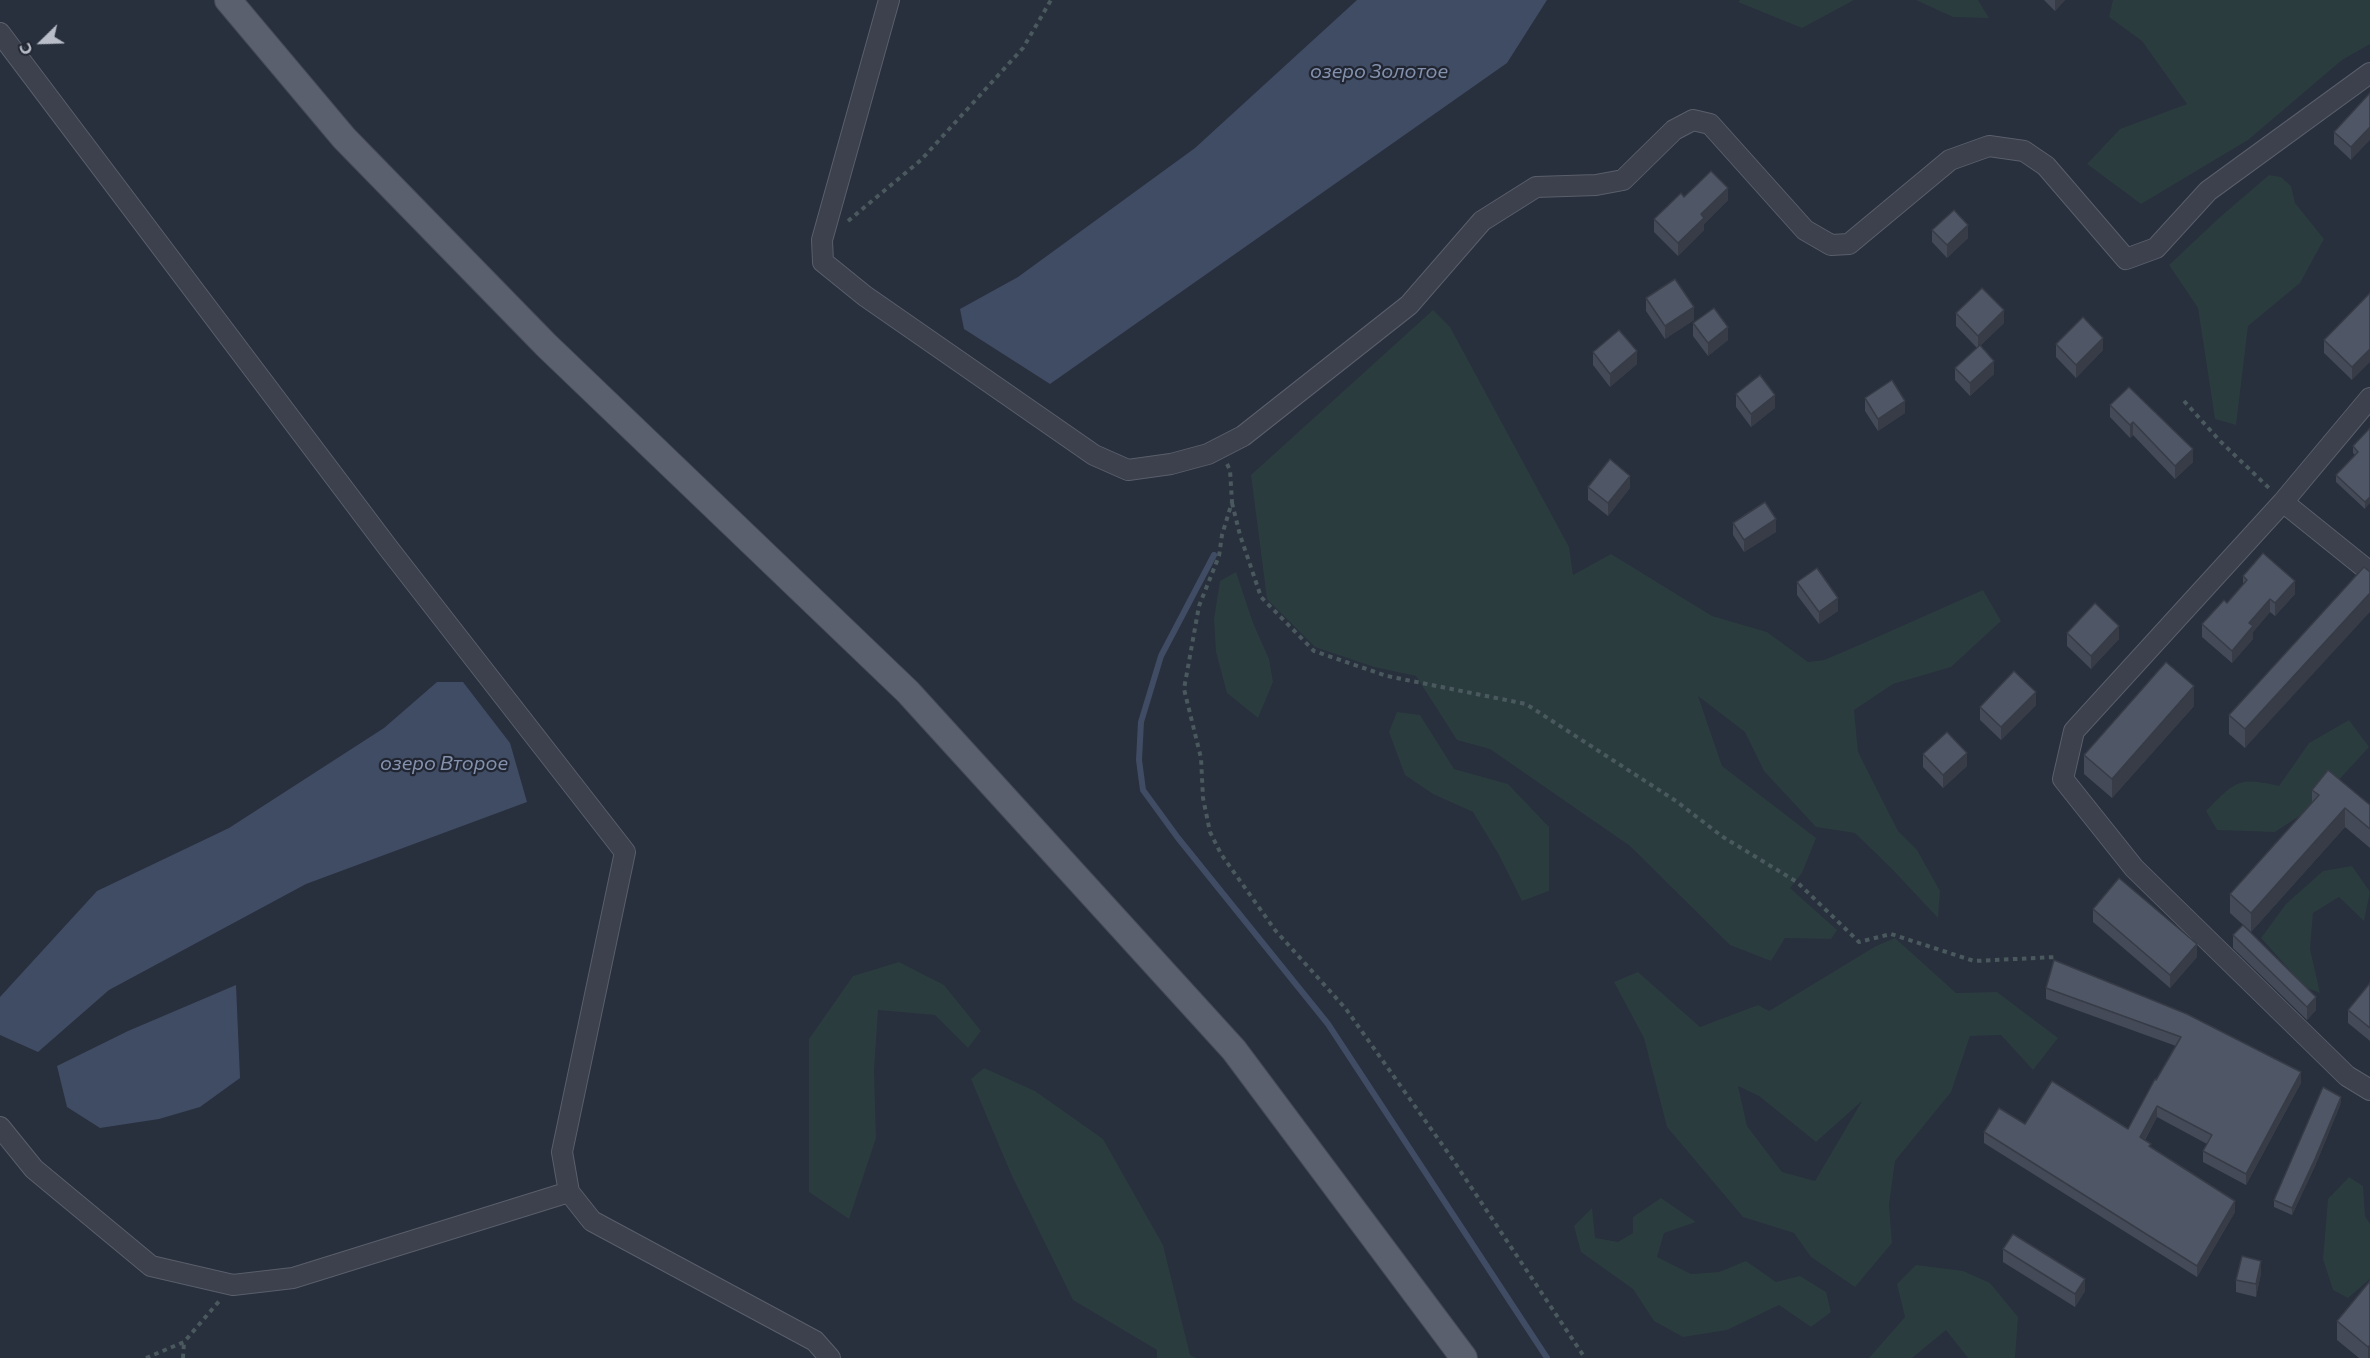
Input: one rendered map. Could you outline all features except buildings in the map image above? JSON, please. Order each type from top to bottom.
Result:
[{"type":"main road","points":[[228,0],[344,138],[546,345],[908,692],[1234,1050],[1464,1358]]},
{"type":"street","points":[[889,0],[822,240],[823,262],[865,297],[1094,455],[1128,470],[1171,464],[1208,454],[1243,436],[1409,305],[1482,221],[1536,187],[1596,185],[1623,180],[1674,130],[1693,120],[1710,124],[1805,230],[1831,245],[1849,244],[1950,160],[1989,146],[2024,152],[2046,166],[2126,259],[2156,248],[2208,191],[2370,73]]},
{"type":"street","points":[[0,33],[389,549],[625,852],[562,1152],[569,1192],[592,1221],[815,1341],[830,1358]]},
{"type":"street","points":[[2370,398],[2283,502],[2074,731],[2064,779],[2134,868],[2347,1077],[2370,1090]]},
{"type":"street","points":[[2283,502],[2370,572]]},
{"type":"street","points":[[0,1127],[34,1169],[151,1266],[233,1285],[293,1278],[569,1192]]},
{"type":"path","points":[[822,240],[866,208],[921,160],[1023,48],[1051,0]]},
{"type":"path","points":[[2184,400],[2220,441],[2267,486]]},
{"type":"path","points":[[1219,448],[1230,470],[1232,502],[1240,536],[1261,597],[1314,651],[1387,676],[1526,704],[1676,801],[1723,837],[1797,882],[1858,942],[1891,933],[1974,961],[2056,957]]},
{"type":"path","points":[[1232,502],[1222,535],[1219,556],[1199,606],[1184,689],[1201,758],[1203,798],[1210,832],[1221,854],[1275,930],[1353,1019],[1451,1157],[1585,1358]]},
{"type":"path","points":[[146,1358],[184,1342],[233,1285]]},
{"type":"path","points":[[183,1358],[184,1342]]},
{"type":"shaded area","points":[[1740,0],[1854,0],[1802,28],[1738,2]]},
{"type":"shaded area","points":[[1916,0],[1978,0],[1989,18],[1953,17]]},
{"type":"shaded area","points":[[2113,0],[2370,0],[2370,44],[2342,60],[2248,140],[2141,204],[2087,164],[2120,129],[2187,104],[2142,41],[2109,17]]},
{"type":"shaded area","points":[[2269,175],[2281,177],[2291,186],[2295,203],[2324,239],[2300,283],[2248,326],[2236,425],[2215,419],[2198,308],[2169,265]]},
{"type":"shaded area","points":[[1433,310],[1450,327],[1569,547],[1573,575],[1611,554],[1712,616],[1767,632],[1808,662],[1824,660],[1983,590],[2001,621],[1951,667],[1893,684],[1854,710],[1858,752],[1898,831],[1917,850],[1940,891],[1938,918],[1855,833],[1816,827],[1764,771],[1745,732],[1698,696],[1722,766],[1816,838],[1802,873],[1790,888],[1837,930],[1831,939],[1785,938],[1771,961],[1730,945],[1630,846],[1490,749],[1457,740],[1416,676],[1374,667],[1315,647],[1267,599],[1251,475]]},
{"type":"shaded area","points":[[1236,572],[1253,623],[1269,659],[1273,682],[1258,718],[1227,693],[1216,652],[1214,619],[1220,581]]},
{"type":"shaded area","points":[[1397,712],[1420,715],[1454,769],[1508,784],[1549,827],[1549,891],[1522,901],[1499,855],[1473,812],[1433,794],[1405,775],[1389,732]]},
{"type":"shaded area","points":[[2349,720],[2369,747],[2316,805],[2275,832],[2217,830],[2206,811],[2224,793],[2245,782],[2279,786],[2309,743]]},
{"type":"shaded area","points":[[2352,866],[2370,892],[2364,921],[2339,897],[2313,913],[2310,949],[2320,993],[2305,987],[2261,938],[2286,904],[2323,871]]},
{"type":"shaded area","points":[[1895,938],[1956,993],[1997,992],[2058,1038],[2033,1070],[2001,1035],[1970,1036],[1951,1092],[1895,1161],[1889,1205],[1892,1243],[1855,1287],[1811,1257],[1794,1233],[1743,1217],[1667,1127],[1644,1038],[1614,982],[1638,972],[1700,1027],[1758,1005],[1769,1011],[1876,946]],"holes":[[[1738,1086],[1759,1096],[1816,1142],[1862,1101],[1815,1181],[1782,1172],[1747,1126]]]},
{"type":"shaded area","points":[[899,962],[944,985],[981,1031],[968,1048],[935,1015],[878,1010],[874,1070],[876,1138],[849,1219],[809,1192],[809,1039],[853,976]]},
{"type":"shaded area","points":[[984,1068],[1035,1091],[1103,1139],[1163,1245],[1190,1355],[1196,1358],[1157,1358],[1157,1350],[1073,1300],[1012,1176],[971,1079]]},
{"type":"shaded area","points":[[2349,1177],[2363,1186],[2365,1216],[2370,1224],[2370,1279],[2348,1298],[2333,1290],[2323,1259],[2328,1199]]},
{"type":"shaded area","points":[[1661,1198],[1696,1222],[1664,1233],[1657,1257],[1691,1274],[1719,1272],[1746,1261],[1776,1282],[1800,1276],[1826,1292],[1831,1312],[1811,1327],[1779,1305],[1727,1330],[1683,1337],[1654,1321],[1633,1289],[1581,1252],[1574,1226],[1592,1208],[1595,1238],[1618,1242],[1633,1233],[1633,1217]]},
{"type":"shaded area","points":[[1916,1265],[1963,1271],[1990,1283],[2018,1317],[2015,1358],[1968,1358],[1946,1330],[1912,1358],[1869,1358],[1905,1317],[1897,1284]]},
{"type":"water","name":"озеро Золотое","points":[[1357,0],[1547,0],[1507,63],[1050,384],[964,329],[960,309],[1018,277],[1195,148]]},
{"type":"water","name":"озеро Второе","points":[[437,682],[463,682],[510,743],[527,802],[306,884],[109,990],[38,1052],[0,1035],[0,997],[97,891],[229,828],[384,728]]},
{"type":"water","points":[[236,985],[240,1078],[200,1107],[159,1119],[100,1128],[67,1107],[57,1066],[128,1031]]},
{"type":"waterway","points":[[1214,555],[1161,656],[1141,722],[1139,760],[1143,790],[1178,838],[1328,1024],[1547,1358]]}]
